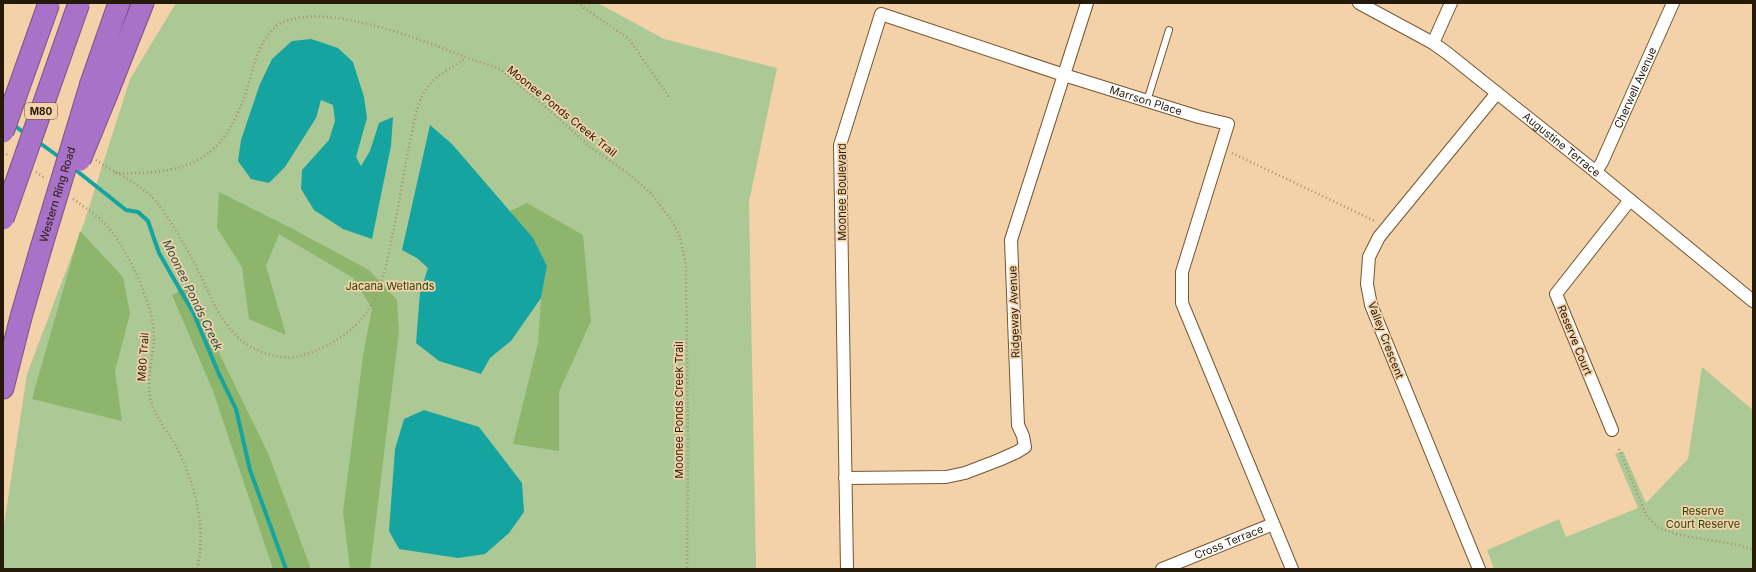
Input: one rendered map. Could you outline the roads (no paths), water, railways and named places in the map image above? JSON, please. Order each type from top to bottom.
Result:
[{"type":"highway","points":[[3,132],[49,3]]},
{"type":"highway","name":"M80","points":[[3,219],[79,3]]},
{"type":"highway","points":[[99,89],[119,3]]},
{"type":"highway","points":[[99,89],[143,3]]},
{"type":"highway","name":"Western Ring Road","points":[[3,388],[21,317],[41,248],[99,89]]},
{"type":"street","name":"Ridgeway Avenue","points":[[845,478],[946,477],[965,473],[999,460],[1017,452],[1025,446],[1023,436],[1018,425],[1011,240],[1087,3]]},
{"type":"street","name":"Augustine Terrace","points":[[1359,3],[1433,43],[1596,172],[1753,301]]},
{"type":"street","points":[[1433,43],[1451,3]]},
{"type":"street","name":"Cherwell Avenue","points":[[1596,172],[1602,162],[1673,4]]},
{"type":"street","name":"Moonee Boulevard","points":[[847,569],[840,145],[880,14],[1064,75]]},
{"type":"street","name":"Marrson Place","points":[[1064,75],[1217,122],[1228,124],[1182,272],[1182,304],[1273,524]]},
{"type":"street","name":"Valley Crescent","points":[[1479,569],[1371,305],[1367,284],[1369,257],[1378,237],[1497,93]]},
{"type":"street","name":"Reserve Court","points":[[1612,430],[1556,294],[1630,200]]},
{"type":"street","points":[[1273,524],[1292,569]]},
{"type":"street","name":"Cross Terrace","points":[[1162,569],[1273,524]]},
{"type":"lane","points":[[1147,101],[1169,30]]},
{"type":"water","points":[[311,39],[338,48],[353,62],[364,97],[367,118],[356,157],[361,166],[370,151],[379,123],[393,117],[391,146],[372,239],[343,229],[314,210],[301,189],[302,170],[329,140],[335,121],[333,105],[321,100],[316,118],[285,167],[269,183],[251,179],[238,161],[241,140],[248,119],[260,84],[272,59],[292,41]]},
{"type":"water","points":[[430,125],[452,144],[533,238],[547,266],[541,298],[511,341],[490,358],[481,374],[439,361],[416,343],[420,293],[428,268],[417,258],[402,250]]},
{"type":"water","points":[[424,410],[479,427],[522,483],[524,512],[509,533],[485,554],[458,558],[399,549],[389,531],[395,449],[404,419]]},
{"type":"waterway","name":"Moonee Ponds Creek","points":[[12,124],[26,134]]},
{"type":"waterway","name":"Moonee Ponds Creek","points":[[37,141],[62,159]]},
{"type":"waterway","name":"Moonee Ponds Creek","points":[[72,167],[126,210],[138,212],[148,221],[159,253],[194,314],[218,372],[236,409],[250,470],[286,569]]},
{"type":"park label","name":"Jacana Wetlands","points":[[390,286]]},
{"type":"park label","name":"Reserve Court Reserve","points":[[1703,517]]}]
